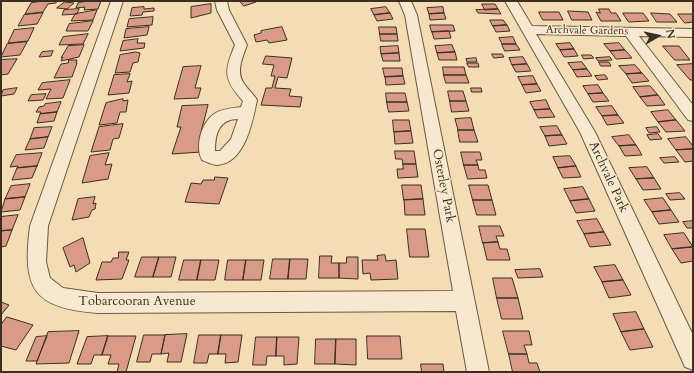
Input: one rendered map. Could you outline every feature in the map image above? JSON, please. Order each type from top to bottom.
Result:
[{"type":"street","name":"Tobarcooran Avenue","points":[[117,1],[39,226],[36,263],[41,285],[53,296],[74,302],[92,303],[465,301]]},
{"type":"street","points":[[221,1],[223,10],[241,45],[234,65],[233,76],[238,89],[250,100],[248,112]]},
{"type":"street","name":"Osterley Park","points":[[405,1],[411,14],[478,372]]},
{"type":"street","name":"Archvale Park","points":[[511,1],[587,132],[693,359]]},
{"type":"street","name":"Archvale Gardens","points":[[529,30],[693,33]]},
{"type":"street","points":[[630,32],[693,116]]},
{"type":"building","points":[[57,1],[56,3],[48,4],[43,12],[25,14],[31,3]]},
{"type":"building","points":[[101,1],[98,9],[84,10],[85,7],[76,8],[78,3]]},
{"type":"building","points":[[240,1],[255,1],[256,2],[244,6]]},
{"type":"building","points":[[65,2],[74,3],[67,9],[57,8]]},
{"type":"building","points":[[211,4],[211,13],[191,18],[191,7]]},
{"type":"building","points":[[482,4],[495,4],[498,9],[485,10]]},
{"type":"building","points":[[144,7],[144,9],[154,8],[154,11],[143,12],[142,15],[130,16],[132,8]]},
{"type":"building","points":[[386,7],[390,13],[374,15],[371,9]]},
{"type":"building","points":[[443,7],[444,13],[429,14],[427,8]]},
{"type":"building","points":[[79,9],[77,14],[62,15],[64,10]]},
{"type":"building","points":[[498,9],[501,14],[478,13],[476,10]]},
{"type":"building","points":[[599,9],[609,9],[611,13],[616,13],[621,21],[601,21],[596,12],[600,13]]},
{"type":"building","points":[[97,10],[93,20],[71,21],[75,14]]},
{"type":"building","points":[[568,11],[588,12],[592,20],[572,20]]},
{"type":"building","points":[[539,12],[559,12],[563,20],[543,20]]},
{"type":"building","points":[[43,13],[37,24],[18,26],[24,15]]},
{"type":"building","points":[[390,13],[393,19],[377,21],[374,15]]},
{"type":"building","points":[[444,13],[446,19],[430,20],[429,14]]},
{"type":"building","points":[[623,13],[643,13],[649,21],[629,22]]},
{"type":"building","points":[[651,13],[670,14],[677,22],[657,22]]},
{"type":"building","points":[[678,14],[693,14],[693,22],[685,23]]},
{"type":"building","points":[[153,17],[152,25],[127,27],[129,19]]},
{"type":"building","points":[[490,20],[503,20],[507,25],[493,26]]},
{"type":"building","points":[[93,21],[88,31],[66,31],[69,24]]},
{"type":"building","points":[[430,25],[453,25],[455,31],[432,32]]},
{"type":"building","points":[[507,25],[510,31],[496,32],[493,26]]},
{"type":"building","points":[[149,27],[147,35],[124,38],[126,29]]},
{"type":"building","points":[[282,27],[287,40],[269,43],[267,40],[256,42],[254,35],[261,33],[261,31]]},
{"type":"building","points":[[379,27],[396,27],[397,34],[380,34]]},
{"type":"building","points":[[34,28],[28,41],[8,43],[14,30]]},
{"type":"building","points":[[449,31],[451,38],[434,39],[432,32]]},
{"type":"building","points":[[88,34],[83,44],[59,45],[63,37]]},
{"type":"building","points":[[380,34],[397,34],[398,41],[381,41]]},
{"type":"building","points":[[513,37],[516,44],[502,44],[499,38]]},
{"type":"building","points":[[138,39],[137,43],[145,43],[144,48],[120,51],[123,41]]},
{"type":"building","points":[[27,42],[20,55],[1,57],[7,44]]},
{"type":"building","points":[[570,43],[574,49],[560,50],[556,44]]},
{"type":"building","points":[[619,43],[625,50],[610,51],[604,44]]},
{"type":"building","points":[[502,44],[516,44],[520,50],[505,51]]},
{"type":"building","points":[[84,45],[79,57],[61,61],[63,57],[61,58],[68,46]]},
{"type":"building","points":[[452,45],[455,52],[437,53],[435,46]]},
{"type":"building","points":[[398,46],[399,53],[381,54],[380,47]]},
{"type":"building","points":[[663,46],[679,46],[690,60],[675,60]]},
{"type":"building","points":[[574,49],[578,56],[564,57],[560,50]]},
{"type":"building","points":[[625,50],[632,58],[616,59],[610,51]]},
{"type":"building","points":[[53,51],[51,56],[39,57],[42,52]]},
{"type":"building","points":[[136,52],[140,53],[138,62],[133,63],[130,72],[115,73],[120,55]]},
{"type":"building","points":[[455,52],[457,60],[439,60],[437,53]]},
{"type":"building","points":[[399,53],[400,61],[383,61],[381,54]]},
{"type":"building","points":[[492,54],[502,54],[504,57],[494,58]]},
{"type":"building","points":[[582,55],[591,55],[594,58],[584,59]]},
{"type":"building","points":[[266,56],[292,58],[287,78],[278,77],[275,88],[291,89],[289,96],[302,97],[300,107],[261,105],[266,88],[272,88],[275,76],[271,76],[274,65],[263,64]]},
{"type":"building","points":[[523,57],[527,64],[512,65],[509,58]]},
{"type":"building","points":[[610,57],[612,60],[598,61],[596,58]]},
{"type":"building","points":[[476,58],[477,62],[467,62],[466,59]]},
{"type":"building","points":[[17,59],[8,74],[1,75],[1,60]]},
{"type":"building","points":[[69,60],[77,60],[72,77],[54,78],[61,64],[68,63]]},
{"type":"building","points":[[582,62],[587,69],[573,70],[568,63]]},
{"type":"building","points":[[599,62],[609,62],[611,66],[601,66]]},
{"type":"building","points":[[467,63],[478,63],[479,67],[469,67]]},
{"type":"building","points":[[527,64],[531,71],[516,72],[512,65]]},
{"type":"building","points":[[693,64],[693,80],[690,80],[677,65]]},
{"type":"building","points":[[635,65],[642,73],[626,74],[619,66]]},
{"type":"building","points":[[201,66],[195,88],[201,88],[198,98],[174,99],[183,67]]},
{"type":"building","points":[[443,67],[464,67],[466,75],[444,75]]},
{"type":"building","points":[[383,68],[402,68],[403,76],[385,77]]},
{"type":"building","points":[[587,69],[592,76],[577,77],[573,70]]},
{"type":"building","points":[[642,73],[649,81],[632,83],[626,74]]},
{"type":"building","points":[[130,74],[127,82],[132,81],[129,93],[108,95],[114,75]]},
{"type":"building","points":[[444,75],[466,75],[469,83],[446,83]]},
{"type":"building","points":[[605,75],[608,79],[598,80],[595,76]]},
{"type":"building","points":[[403,76],[405,84],[386,85],[385,77]]},
{"type":"building","points":[[533,76],[537,84],[522,85],[518,77]]},
{"type":"building","points":[[70,80],[63,98],[46,99],[51,89],[38,90],[42,83]]},
{"type":"building","points":[[537,84],[541,91],[526,93],[522,85]]},
{"type":"building","points":[[598,85],[603,93],[588,94],[583,86]]},
{"type":"building","points":[[650,86],[658,95],[640,97],[633,87]]},
{"type":"building","points":[[17,88],[14,94],[1,96],[3,90]]},
{"type":"building","points":[[471,88],[481,88],[482,92],[472,92]]},
{"type":"building","points":[[448,91],[463,91],[466,101],[450,101]]},
{"type":"building","points":[[386,93],[405,93],[407,102],[387,102]]},
{"type":"building","points":[[603,93],[609,101],[593,102],[588,94]]},
{"type":"building","points":[[46,94],[43,100],[28,101],[31,95]]},
{"type":"building","points":[[658,95],[665,105],[647,106],[640,97]]},
{"type":"building","points":[[123,99],[123,101],[128,100],[126,112],[120,112],[117,123],[99,125],[106,103]]},
{"type":"building","points":[[546,100],[550,109],[534,110],[530,102]]},
{"type":"building","points":[[450,101],[466,101],[469,111],[452,112]]},
{"type":"building","points":[[61,102],[57,112],[40,114],[41,112],[36,112],[39,107],[44,106],[45,104]]},
{"type":"building","points":[[387,102],[407,102],[409,111],[389,112]]},
{"type":"building","points":[[208,105],[199,140],[204,140],[201,152],[172,154],[181,127],[177,127],[182,106]]},
{"type":"building","points":[[612,106],[618,115],[602,116],[596,107]]},
{"type":"building","points":[[550,109],[555,117],[538,118],[534,110]]},
{"type":"building","points":[[668,110],[676,120],[658,122],[651,112]]},
{"type":"building","points":[[57,112],[54,121],[37,123],[40,114]]},
{"type":"building","points":[[618,115],[624,123],[607,125],[602,116]]},
{"type":"building","points":[[471,118],[474,130],[458,130],[455,119]]},
{"type":"building","points":[[393,120],[409,120],[411,131],[394,132]]},
{"type":"building","points":[[676,120],[685,131],[666,132],[658,122]]},
{"type":"building","points":[[123,124],[119,138],[113,139],[110,150],[91,152],[99,127]]},
{"type":"building","points":[[557,126],[562,135],[545,136],[540,127]]},
{"type":"building","points":[[52,127],[48,137],[30,139],[34,128]]},
{"type":"building","points":[[657,127],[660,132],[649,133],[646,128]]},
{"type":"building","points":[[458,130],[474,130],[478,142],[460,142]]},
{"type":"building","points":[[411,131],[413,143],[395,144],[394,132]]},
{"type":"building","points":[[658,134],[662,139],[650,140],[647,135]]},
{"type":"building","points":[[562,135],[567,144],[549,146],[545,136]]},
{"type":"building","points":[[629,135],[636,145],[619,146],[612,137]]},
{"type":"building","points":[[48,137],[44,148],[25,150],[30,139]]},
{"type":"building","points":[[686,137],[693,146],[693,149],[676,150],[668,139]]},
{"type":"building","points":[[636,145],[642,155],[625,156],[619,146]]},
{"type":"building","points":[[693,149],[693,161],[685,162],[676,150]]},
{"type":"building","points":[[395,151],[414,151],[416,164],[403,164],[402,159],[396,159]]},
{"type":"building","points":[[461,152],[480,152],[482,160],[476,160],[478,165],[464,165]]},
{"type":"building","points":[[42,153],[37,166],[17,168],[18,166],[10,167],[16,155]]},
{"type":"building","points":[[109,153],[105,165],[112,164],[108,179],[82,183],[90,156]]},
{"type":"building","points":[[570,156],[576,166],[558,168],[553,157]]},
{"type":"building","points":[[675,157],[679,162],[664,163],[660,158]]},
{"type":"building","points":[[403,164],[416,164],[418,177],[398,178],[397,169],[403,169]]},
{"type":"building","points":[[464,165],[478,165],[479,170],[485,170],[487,178],[468,179]]},
{"type":"building","points":[[37,166],[32,178],[12,180],[17,168]]},
{"type":"building","points":[[576,166],[581,177],[563,178],[558,168]]},
{"type":"building","points":[[647,167],[654,178],[636,179],[629,168]]},
{"type":"building","points":[[215,177],[228,178],[219,204],[185,202],[191,183],[201,184],[203,180],[214,180]]},
{"type":"building","points":[[654,178],[661,189],[643,190],[636,179]]},
{"type":"building","points":[[30,184],[25,197],[5,199],[11,186]]},
{"type":"building","points":[[402,185],[421,185],[423,199],[404,200]]},
{"type":"building","points":[[469,185],[488,185],[492,200],[473,200]]},
{"type":"building","points":[[583,187],[589,199],[570,201],[564,189]]},
{"type":"building","points":[[680,193],[685,199],[670,200],[666,194]]},
{"type":"building","points":[[25,197],[20,210],[1,212],[5,199]]},
{"type":"building","points":[[95,197],[93,204],[96,203],[95,209],[92,210],[89,217],[72,220],[78,199]]},
{"type":"building","points":[[663,198],[671,210],[652,212],[644,200]]},
{"type":"building","points":[[423,199],[425,215],[405,215],[404,200]]},
{"type":"building","points":[[589,199],[595,211],[576,213],[570,201]]},
{"type":"building","points":[[473,200],[492,200],[496,215],[477,215]]},
{"type":"building","points":[[671,210],[679,222],[659,224],[652,212]]},
{"type":"building","points":[[18,215],[12,230],[1,231],[1,217]]},
{"type":"building","points":[[597,219],[604,232],[584,234],[577,221]]},
{"type":"building","points":[[693,221],[693,228],[687,228],[683,222]]},
{"type":"building","points":[[479,226],[500,226],[504,236],[496,236],[498,242],[483,243]]},
{"type":"building","points":[[407,229],[425,229],[429,257],[410,257]]},
{"type":"building","points":[[12,230],[6,246],[1,247],[1,231]]},
{"type":"building","points":[[604,232],[611,245],[590,247],[584,234]]},
{"type":"building","points":[[684,233],[693,247],[672,249],[664,235]]},
{"type":"building","points":[[83,238],[90,263],[76,272],[74,265],[70,267],[63,248]]},
{"type":"building","points":[[498,242],[500,249],[507,249],[510,260],[487,260],[483,243]]},
{"type":"building","points":[[693,247],[693,261],[681,263],[672,249]]},
{"type":"building","points":[[119,252],[129,252],[126,260],[129,260],[122,279],[96,280],[102,262],[111,262],[113,258],[118,258]]},
{"type":"building","points":[[385,255],[386,261],[396,260],[398,279],[371,280],[370,273],[363,274],[362,260],[378,260],[377,256]]},
{"type":"building","points":[[320,256],[332,256],[331,263],[339,263],[339,278],[319,278]]},
{"type":"building","points":[[142,257],[159,257],[153,277],[135,277]]},
{"type":"building","points":[[159,257],[176,257],[171,277],[153,277]]},
{"type":"building","points":[[347,257],[358,257],[358,279],[339,278],[339,263],[346,263]]},
{"type":"building","points":[[273,259],[290,259],[288,279],[270,279]]},
{"type":"building","points":[[290,259],[308,259],[306,279],[288,279]]},
{"type":"building","points":[[184,260],[201,260],[197,280],[179,280]]},
{"type":"building","points":[[201,260],[219,260],[215,280],[197,280]]},
{"type":"building","points":[[228,260],[246,260],[243,280],[225,280]]},
{"type":"building","points":[[246,260],[264,260],[261,280],[243,280]]},
{"type":"building","points":[[615,265],[623,280],[602,282],[594,267]]},
{"type":"building","points":[[540,269],[543,277],[518,278],[515,270]]},
{"type":"building","points":[[493,278],[512,278],[518,298],[497,298]]},
{"type":"building","points":[[623,280],[631,295],[609,298],[602,282]]},
{"type":"building","points":[[497,298],[518,298],[523,319],[502,319]]},
{"type":"building","points":[[1,302],[9,305],[1,315]]},
{"type":"building","points":[[636,312],[644,329],[621,332],[613,314]]},
{"type":"building","points":[[7,317],[33,325],[16,350],[1,346],[1,325]]},
{"type":"building","points":[[644,329],[653,347],[630,350],[621,332]]},
{"type":"building","points":[[79,331],[69,363],[36,364],[48,332]]},
{"type":"building","points":[[503,331],[529,331],[532,345],[524,345],[527,354],[509,354]]},
{"type":"building","points":[[187,334],[181,362],[167,362],[169,353],[161,354],[165,335]]},
{"type":"building","points":[[144,335],[165,335],[161,354],[152,354],[150,362],[137,362]]},
{"type":"building","points":[[199,335],[221,335],[218,354],[209,354],[207,363],[194,363]]},
{"type":"building","points":[[221,335],[242,335],[238,362],[225,363],[226,354],[218,354]]},
{"type":"building","points":[[47,336],[37,361],[26,361],[36,337]]},
{"type":"building","points":[[108,336],[102,355],[94,355],[91,364],[77,364],[87,337]]},
{"type":"building","points":[[108,336],[136,336],[126,372],[117,372],[119,364],[108,364],[111,355],[102,355]]},
{"type":"building","points":[[367,336],[400,336],[402,359],[368,359]]},
{"type":"building","points":[[256,337],[277,337],[276,356],[267,356],[266,365],[253,365]]},
{"type":"building","points":[[277,337],[299,337],[297,364],[284,365],[284,356],[276,356]]},
{"type":"building","points":[[316,339],[336,339],[335,364],[315,364]]},
{"type":"building","points":[[336,339],[356,339],[356,365],[335,364]]},
{"type":"building","points":[[509,354],[527,354],[529,363],[537,363],[540,372],[513,372]]},
{"type":"building","points":[[421,364],[443,364],[444,372],[422,372]]}]
